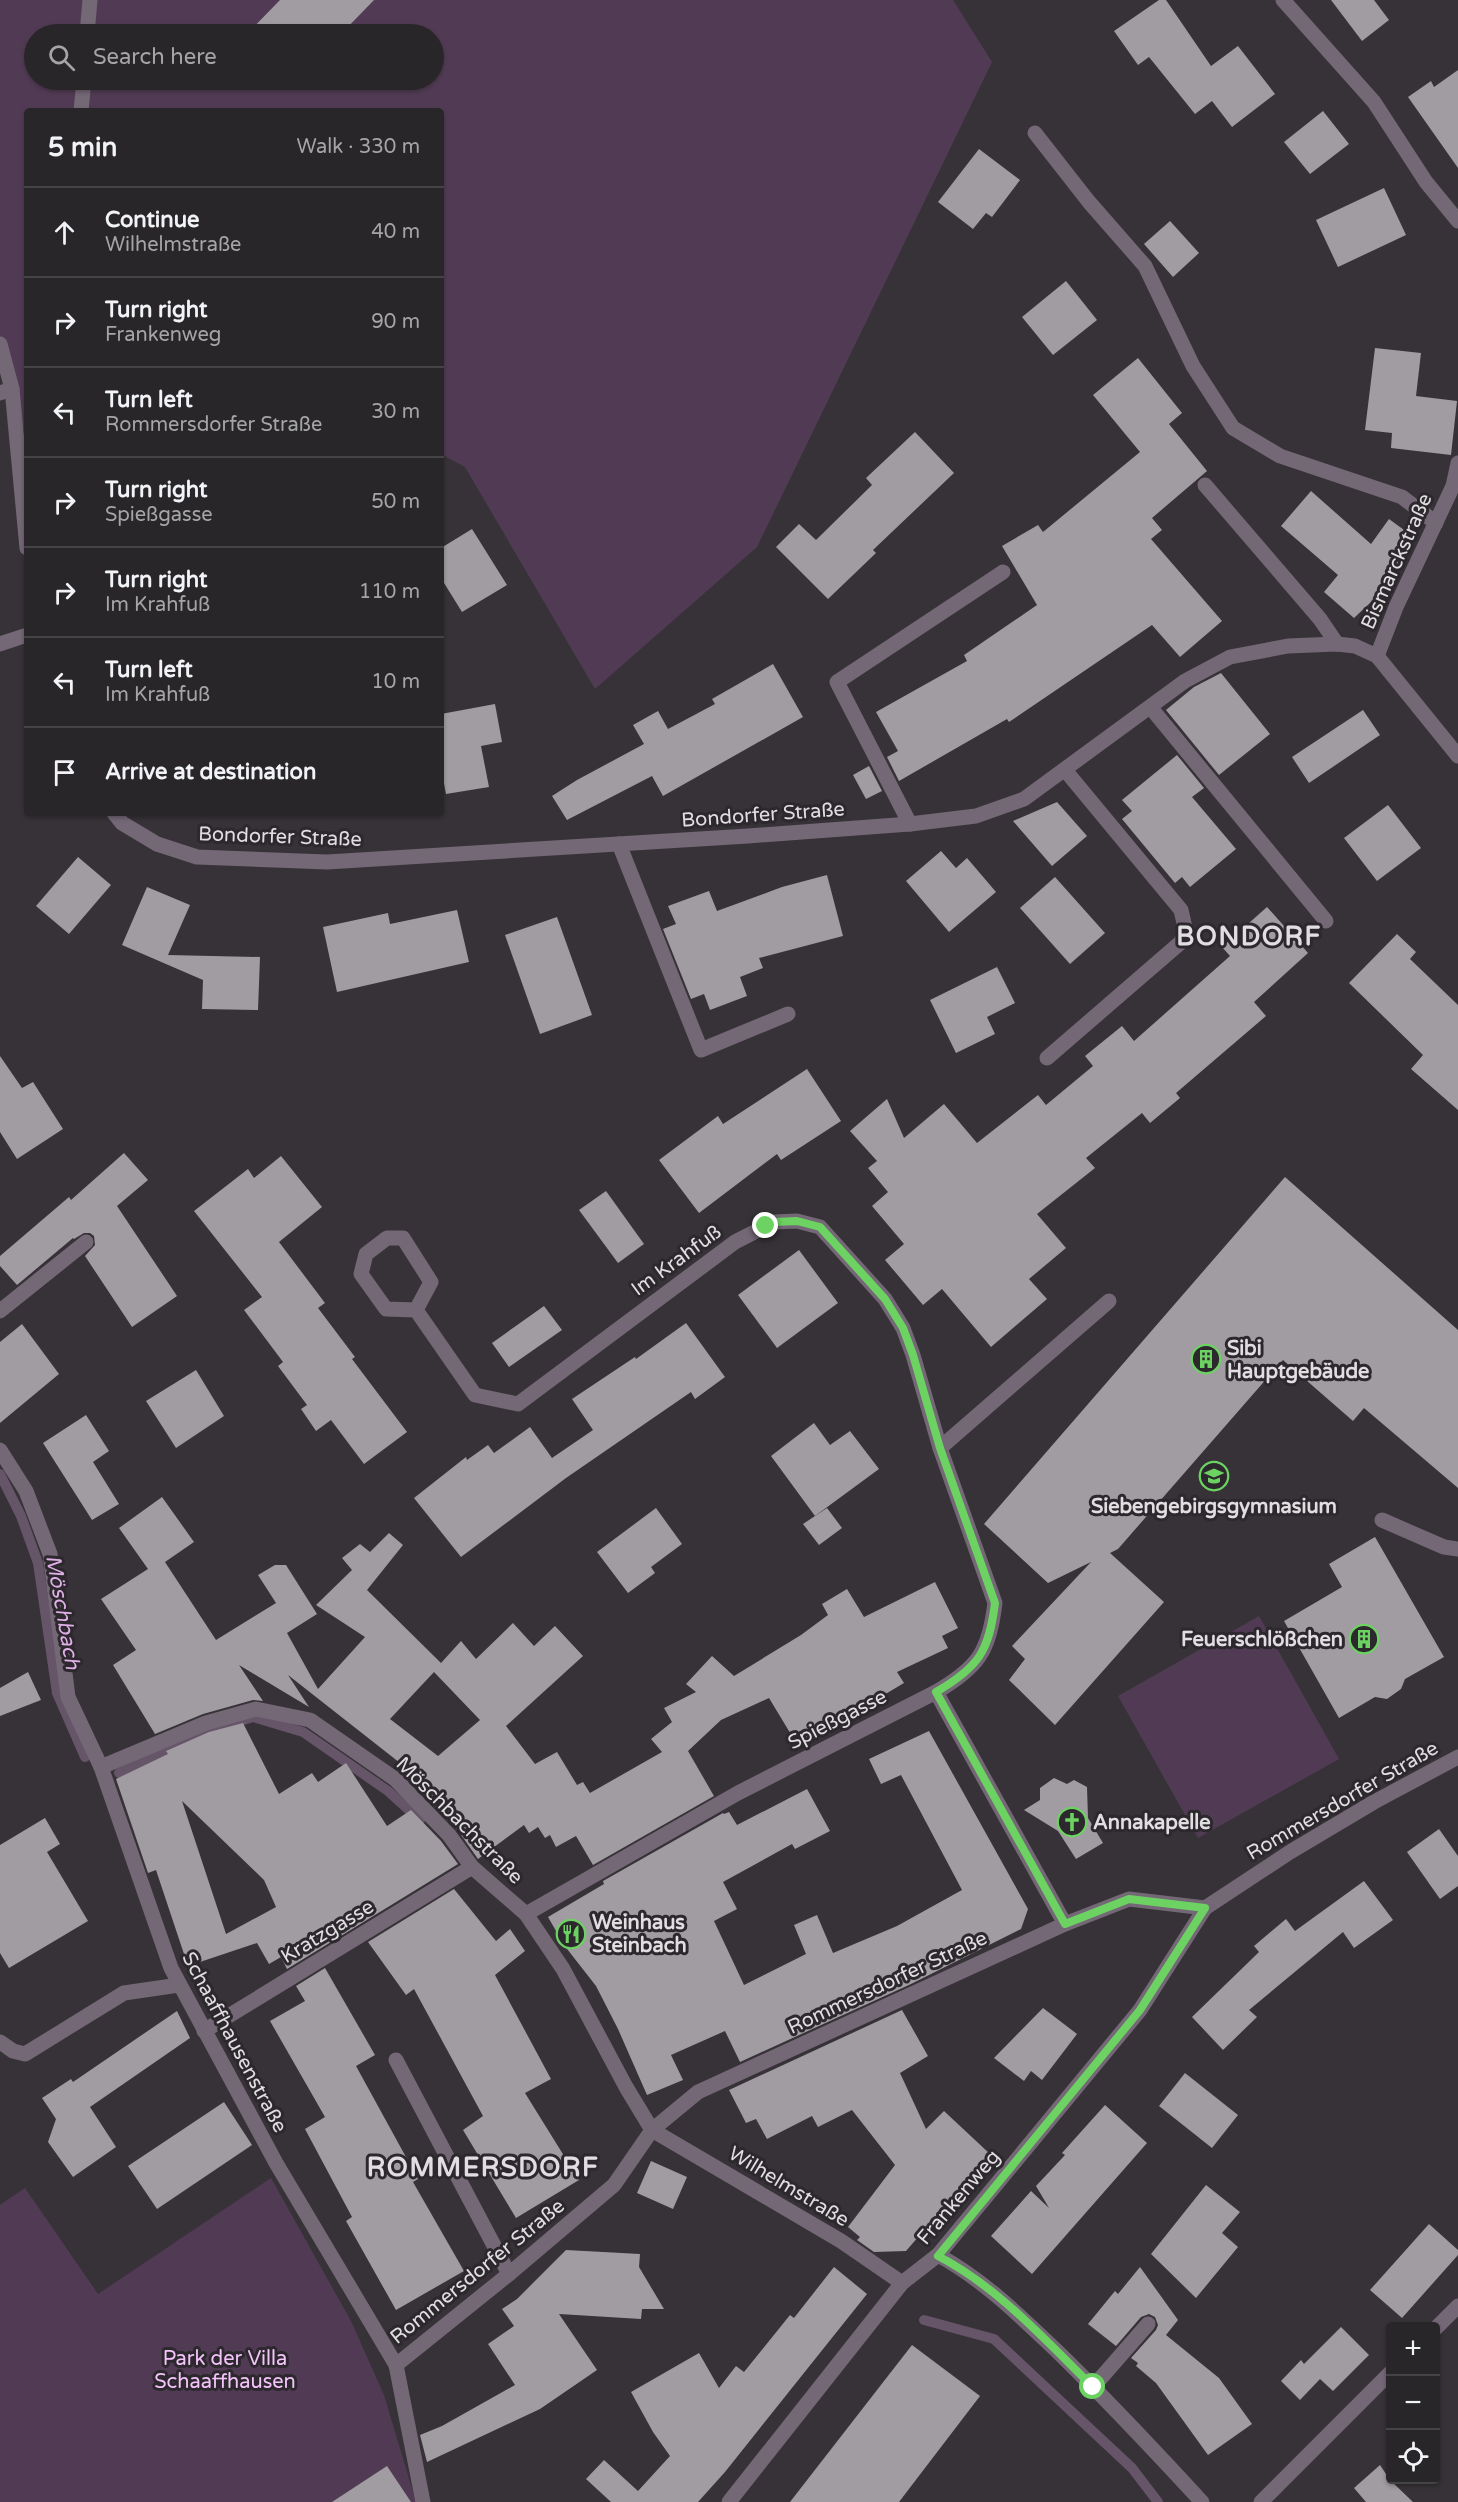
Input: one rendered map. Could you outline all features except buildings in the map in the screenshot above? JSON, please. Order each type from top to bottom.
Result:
[{"type":"street","points":[[88,24],[90,0]]},
{"type":"street","points":[[1283,0],[1374,102],[1426,182],[1458,221]]},
{"type":"street","points":[[81,108],[83,90]]},
{"type":"street","points":[[1035,133],[1089,202],[1145,266],[1193,366],[1233,428],[1280,456],[1402,497],[1436,523]]},
{"type":"street","points":[[0,344],[24,526]]},
{"type":"street","name":"Bismarckstraße","points":[[1458,463],[1453,486],[1396,607],[1377,656],[1458,756]]},
{"type":"street","points":[[1205,485],[1320,619],[1337,644]]},
{"type":"street","points":[[910,824],[837,682],[1003,572]]},
{"type":"street","points":[[0,644],[24,636]]},
{"type":"street","name":"Bondorfer Straße","points":[[116,816],[122,823],[157,843],[197,857],[327,862],[910,824],[976,816],[1024,799],[1185,681],[1230,657],[1288,646],[1337,644],[1355,646],[1377,656]]},
{"type":"street","points":[[1151,708],[1326,921]]},
{"type":"street","points":[[1047,1058],[1180,943],[1186,932],[1181,910],[1065,770]]},
{"type":"street","points":[[620,844],[701,1050],[788,1014]]},
{"type":"street","name":"Im Krahfuß","points":[[416,1310],[475,1395],[518,1404],[735,1242],[774,1222],[797,1221],[820,1227],[885,1299],[903,1328],[940,1448],[995,1603],[992,1629],[985,1650],[957,1680],[936,1692]]},
{"type":"street","points":[[387,1238],[403,1238],[431,1282],[416,1310],[386,1309],[361,1274],[366,1254],[387,1238]]},
{"type":"street","points":[[0,1311],[86,1242]]},
{"type":"street","points":[[940,1448],[1109,1301]]},
{"type":"street","name":"Schaaffhausenstraße","points":[[0,1450],[26,1491],[50,1554],[68,1697],[101,1767],[171,1968],[276,2163],[396,2365],[423,2502]]},
{"type":"street","points":[[1382,1520],[1444,1547],[1458,1549]]},
{"type":"street","points":[[936,1692],[1065,1924]]},
{"type":"street","name":"Spießgasse","points":[[526,1914],[738,1793],[936,1692]]},
{"type":"street","name":"Möschbachstraße","points":[[101,1767],[206,1723],[256,1709],[310,1720],[395,1779],[449,1835],[472,1867],[526,1914],[563,1969],[626,2087],[652,2130]]},
{"type":"street","name":"Rommersdorfer Straße","points":[[396,2365],[614,2185],[652,2130],[698,2092],[1065,1924],[1129,1899],[1205,1908],[1290,1852],[1374,1802],[1458,1757]]},
{"type":"street","name":"Kratzgasse","points":[[204,2031],[472,1867]]},
{"type":"street","name":"Frankenweg","points":[[729,2502],[902,2283],[938,2256],[1140,2010],[1205,1908]]},
{"type":"street","points":[[0,2042],[13,2051],[26,2054],[124,1993],[179,1984]]},
{"type":"street","points":[[396,2060],[509,2274]]},
{"type":"street","name":"Wilhelmstraße","points":[[652,2130],[841,2241],[902,2283]]},
{"type":"street","points":[[938,2256],[962,2268],[1011,2306],[1122,2415],[1202,2502]]},
{"type":"street","points":[[1440,2324],[1458,2306]]},
{"type":"street","points":[[1093,2387],[1148,2324]]},
{"type":"street","points":[[1261,2502],[1387,2376]]},
{"type":"green space","points":[[0,0],[953,0],[992,62],[757,547],[595,689],[465,467],[444,456],[444,108],[24,108],[24,430],[0,342]]},
{"type":"green space","points":[[1259,1616],[1339,1759],[1198,1838],[1118,1696]]},
{"type":"green space","name":"Park der Villa Schaaffhausen","points":[[271,2178],[351,2321],[384,2395],[416,2502],[0,2502],[0,2205],[25,2188],[98,2294]]},
{"type":"waterway","name":"Möschbach","points":[[0,1474],[21,1516],[38,1563],[57,1693],[85,1757]]},
{"type":"waterway","name":"Möschbach","points":[[119,1773],[211,1730],[253,1717],[303,1732],[388,1791],[420,1820]]},
{"type":"waterway","name":"Möschbach","points":[[924,2320],[994,2339],[1132,2468],[1158,2502]]},
{"type":"place","name":"Sibi Hauptgebäude","points":[[1206,1359]]},
{"type":"place","name":"Siebengebirgsgymnasium","points":[[1214,1476]]},
{"type":"place","name":"Feuerschlößchen","points":[[1364,1639]]},
{"type":"place","name":"Annakapelle","points":[[1072,1822]]},
{"type":"place","name":"Weinhaus Steinbach","points":[[571,1934]]},
{"type":"district","name":"BONDORF","points":[[1249,936]]},
{"type":"district","name":"ROMMERSDORF","points":[[483,2167]]},
{"type":"route","points":[[766,1226],[774,1222],[797,1221],[820,1227],[885,1299],[903,1328],[940,1448],[995,1603],[992,1629],[985,1650],[957,1680],[936,1692],[1065,1924],[1129,1899],[1205,1908],[1140,2010],[938,2256],[962,2268],[1011,2306],[1093,2387]]}]
